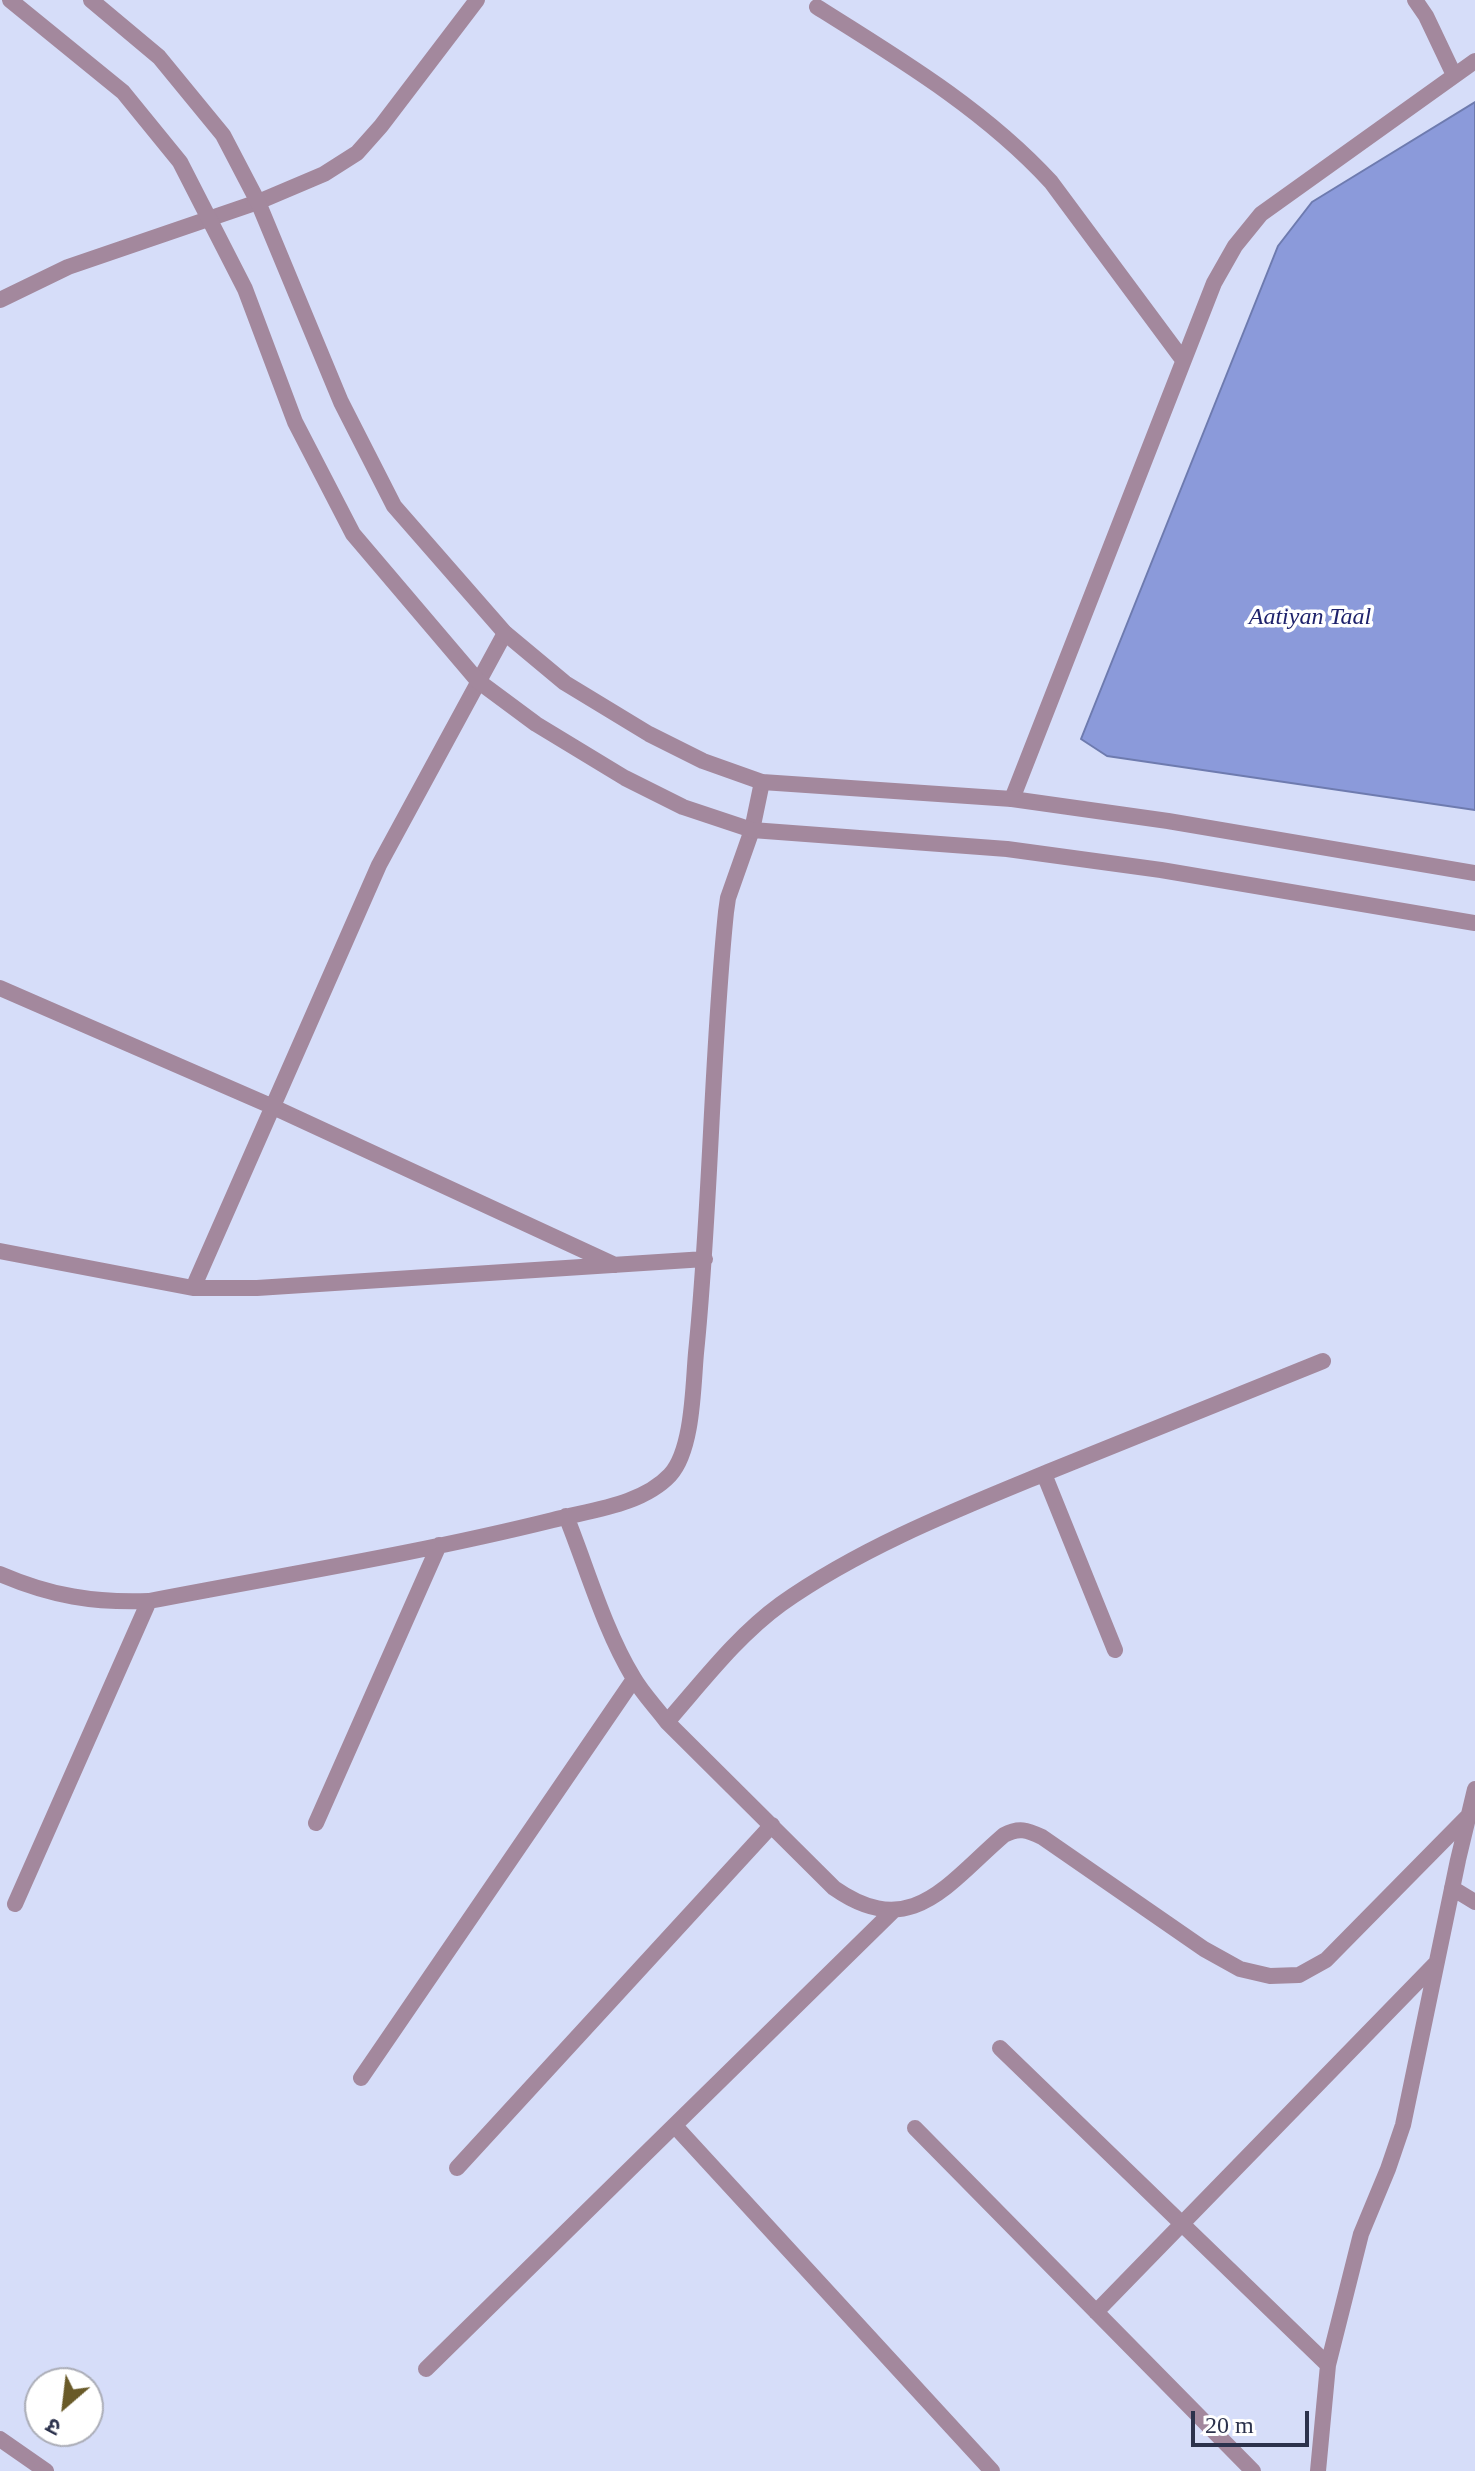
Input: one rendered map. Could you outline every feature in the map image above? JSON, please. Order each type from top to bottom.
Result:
[{"type":"street","points":[[10,0],[123,92],[180,162],[245,289],[295,422],[353,534],[478,681],[536,724],[625,778],[683,807],[752,830],[1007,849],[1161,870],[1475,923]]},
{"type":"street","points":[[91,0],[159,57],[223,135],[258,202],[341,402],[394,506],[505,633],[565,683],[649,734],[703,761],[762,782],[1012,799],[1168,821],[1475,873]]},
{"type":"street","points":[[0,300],[68,267],[258,202],[324,174],[357,153],[381,126],[477,0]]},
{"type":"street","points":[[1415,0],[1454,75]]},
{"type":"street","points":[[817,7],[914,67],[1027,155],[1051,182],[1183,360]]},
{"type":"street","points":[[1012,799],[1214,283],[1235,246],[1261,214],[1475,61]]},
{"type":"street","points":[[193,1288],[379,865],[505,633]]},
{"type":"street","points":[[0,1574],[65,1597],[108,1602],[149,1601],[439,1545],[566,1516],[627,1501],[656,1488],[672,1473],[680,1459],[689,1416],[705,1259],[726,912],[752,830],[762,782]]},
{"type":"street","points":[[0,988],[271,1106],[617,1265]]},
{"type":"street","points":[[0,1251],[193,1288],[257,1288],[705,1259]]},
{"type":"street","points":[[667,1722],[741,1639],[782,1604],[867,1553],[1044,1474],[1323,1361]]},
{"type":"street","points":[[1044,1474],[1115,1650]]},
{"type":"street","points":[[566,1516],[618,1648],[634,1679],[667,1722],[834,1888],[851,1900],[871,1908],[893,1911],[926,1902],[1004,1835],[1015,1829],[1027,1830],[1042,1837],[1204,1949],[1240,1969],[1270,1976],[1299,1975],[1326,1960],[1469,1815]]},
{"type":"street","points":[[316,1823],[439,1545]]},
{"type":"street","points":[[15,1904],[149,1601]]},
{"type":"street","points":[[361,2078],[634,1679]]},
{"type":"street","points":[[1318,2471],[1328,2365],[1361,2234],[1403,2125],[1475,1789]]},
{"type":"street","points":[[457,2168],[772,1825]]},
{"type":"street","points":[[1452,1888],[1475,1902]]},
{"type":"street","points":[[426,2369],[893,1911]]},
{"type":"street","points":[[1096,2312],[1437,1962]]},
{"type":"street","points":[[1000,2048],[1328,2365]]},
{"type":"street","points":[[675,2126],[992,2471]]},
{"type":"street","points":[[915,2128],[1253,2471]]},
{"type":"street","points":[[0,2439],[46,2471]]},
{"type":"water","name":"Aatiyan Taal","points":[[1475,102],[1475,810],[1107,756],[1081,739],[1278,246],[1312,202]]}]
